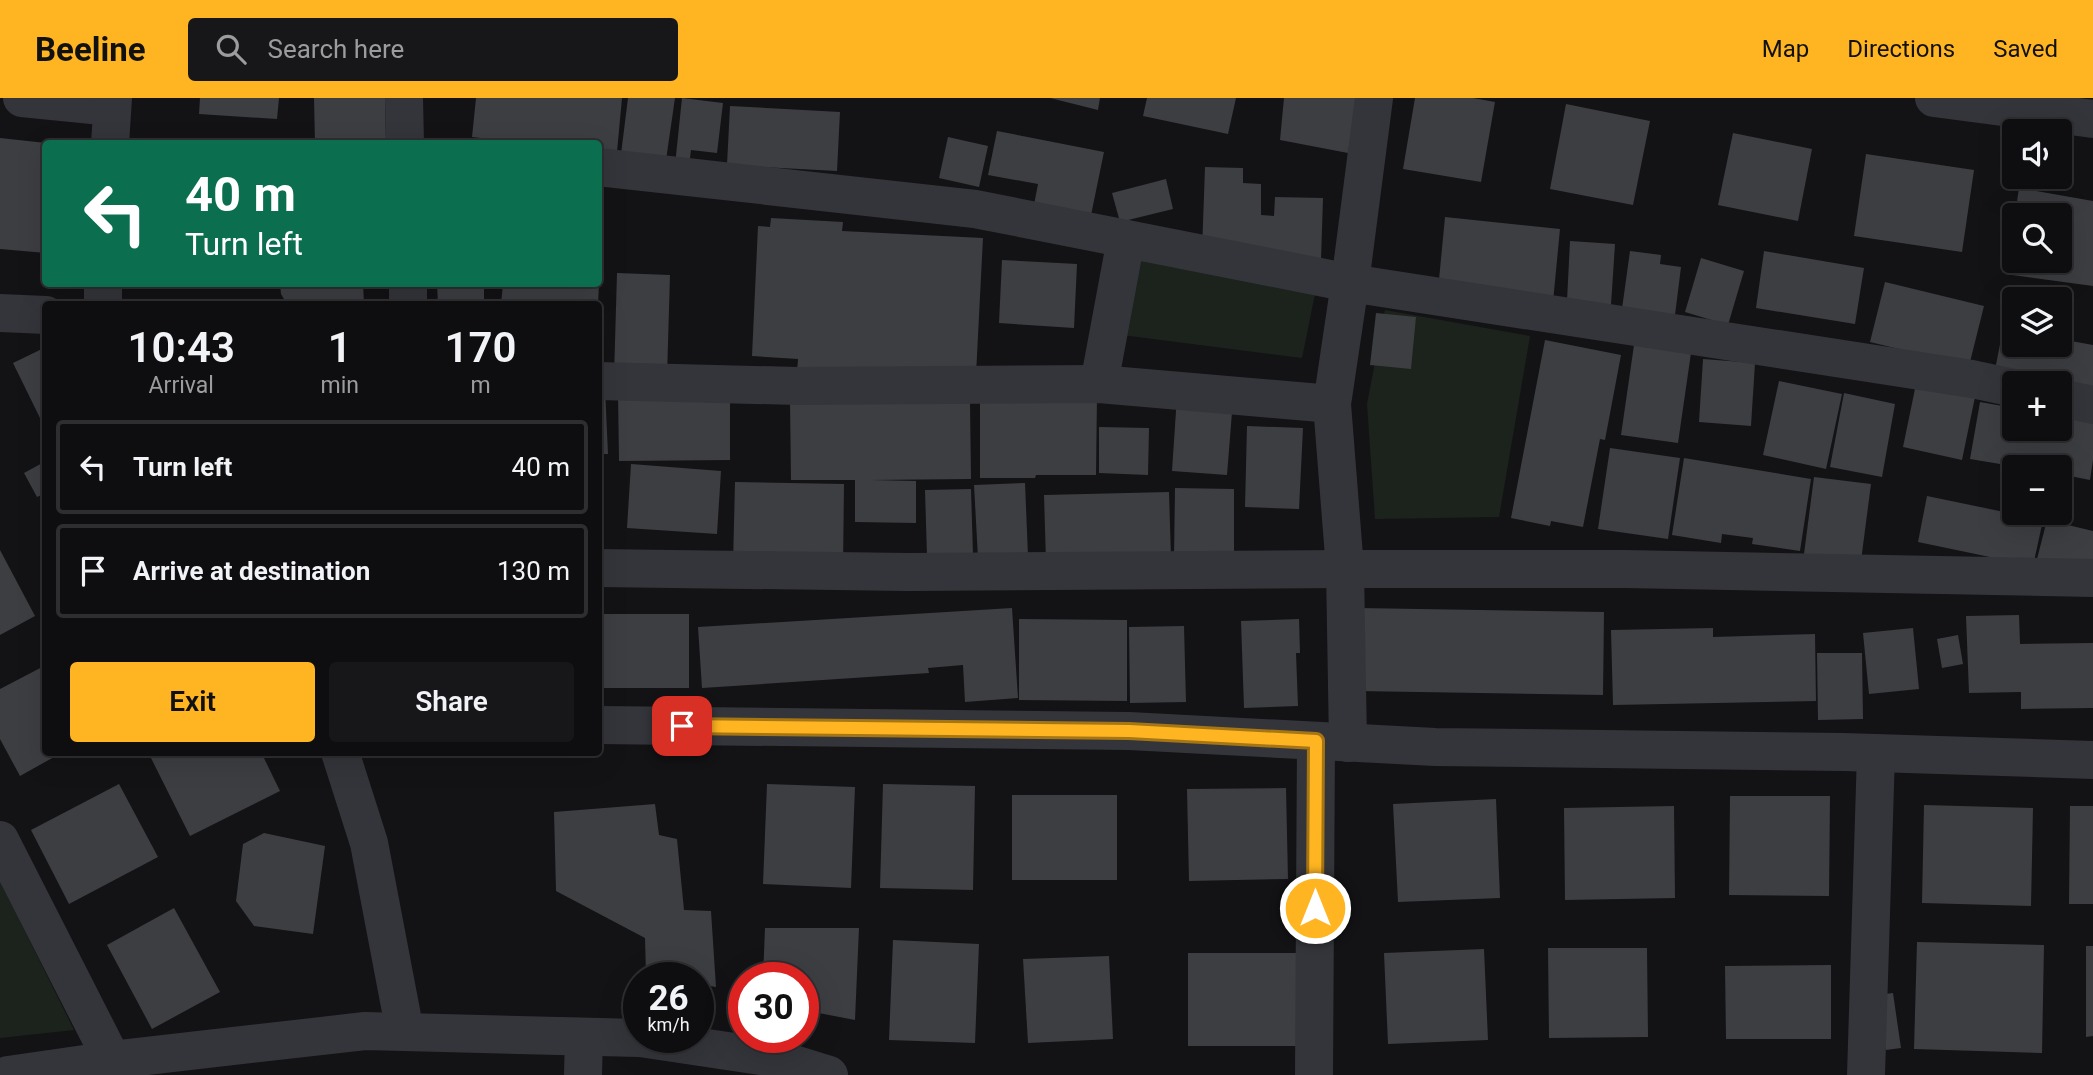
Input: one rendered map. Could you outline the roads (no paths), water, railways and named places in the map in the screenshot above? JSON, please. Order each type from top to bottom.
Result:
[{"type":"street","points":[[22,98],[111,116]]},
{"type":"street","points":[[404,98],[405,140]]},
{"type":"street","points":[[1314,1075],[1332,742],[1345,569],[1332,404],[1374,98]]},
{"type":"street","points":[[1934,98],[2093,119]]},
{"type":"street","points":[[602,167],[975,209],[1350,283],[2002,386]]},
{"type":"street","points":[[1100,384],[1126,239]]},
{"type":"street","points":[[0,313],[42,315]]},
{"type":"street","points":[[602,381],[799,386],[1100,384],[1332,404]]},
{"type":"street","points":[[2072,401],[2093,405]]},
{"type":"street","points":[[602,568],[908,572],[1625,569],[2093,578]]},
{"type":"street","points":[[602,725],[1129,731],[1435,747],[1876,753],[2093,760]]},
{"type":"street","points":[[1866,1075],[1876,753]]},
{"type":"street","points":[[341,756],[369,843],[405,1032]]},
{"type":"street","points":[[0,840],[112,1060]]},
{"type":"street","points":[[8,1075],[112,1060],[168,1065],[365,1031],[623,1038]]},
{"type":"street","points":[[583,1075],[584,1037]]},
{"type":"street","points":[[714,1049],[774,1058],[829,1075]]}]
